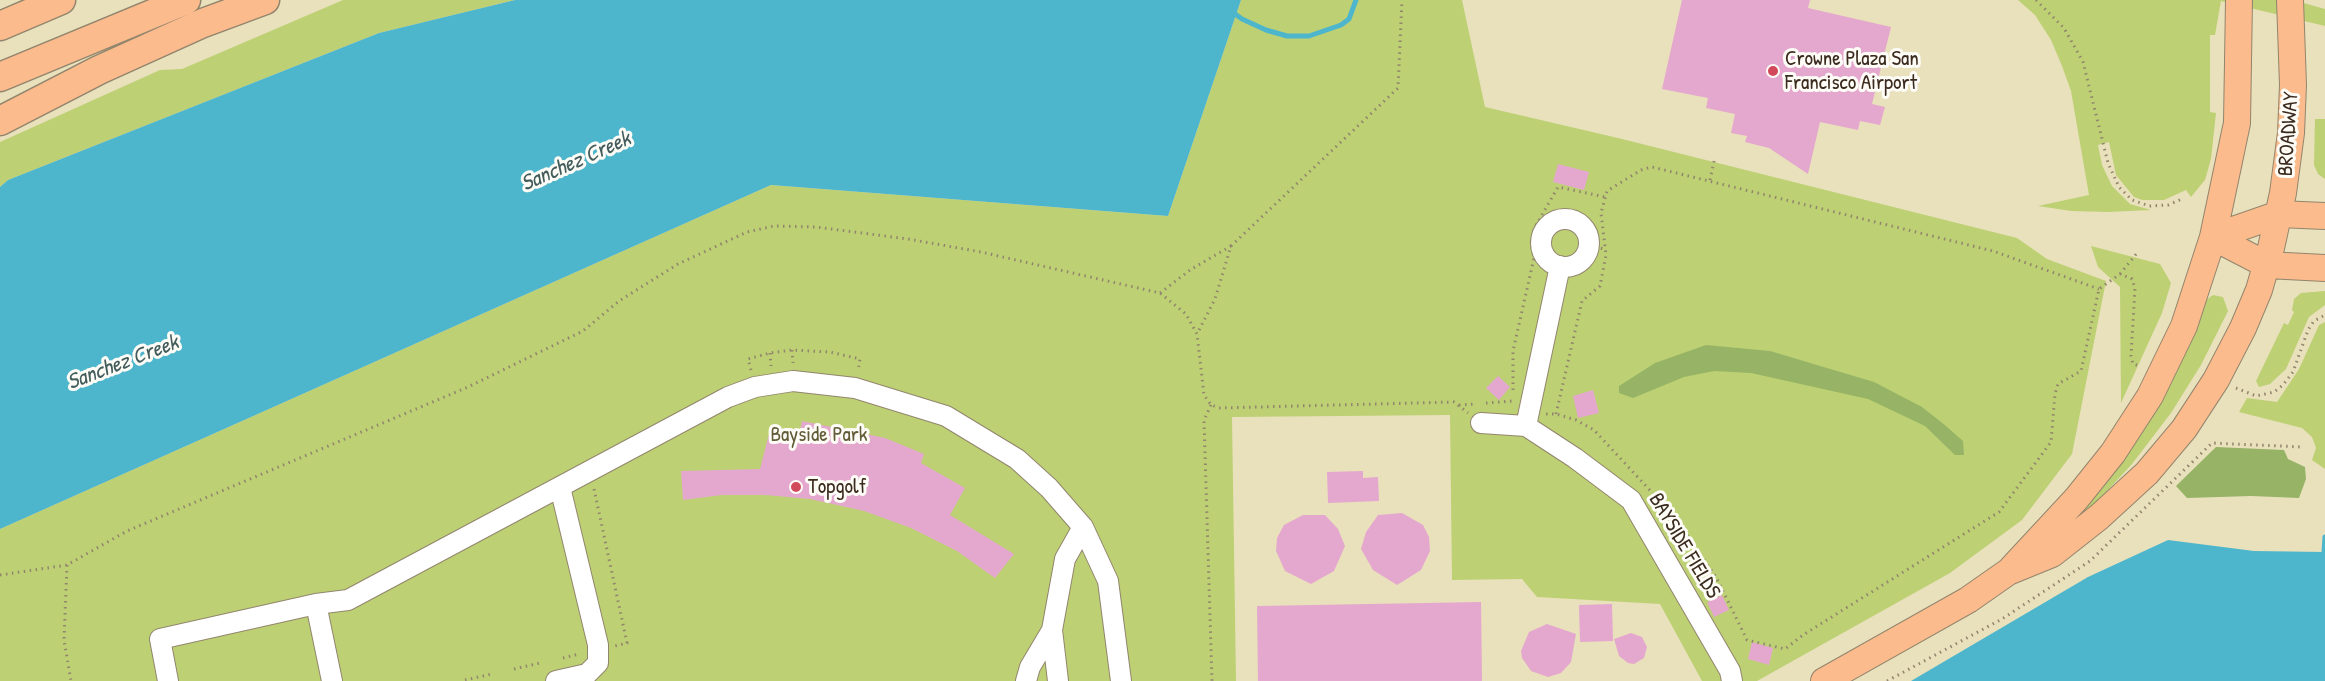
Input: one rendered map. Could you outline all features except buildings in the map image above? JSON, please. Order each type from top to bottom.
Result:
[{"type":"highway","points":[[0,26],[60,0]]},
{"type":"highway","points":[[0,77],[186,0]]},
{"type":"highway","points":[[0,121],[99,70],[202,23],[265,0]]},
{"type":"main road","name":"BROADWAY","points":[[2008,572],[2052,554],[2124,495],[2166,453],[2216,380],[2251,310],[2267,265],[2279,214],[2291,133],[2290,0]]},
{"type":"main road","points":[[1824,681],[1968,600],[2008,572],[2095,477],[2140,413],[2176,344],[2213,237],[2237,123],[2240,9]]},
{"type":"main road","points":[[2213,237],[2279,214],[2325,216]]},
{"type":"main road","points":[[2213,237],[2267,265],[2325,268]]},
{"type":"lane","points":[[1569,220],[1580,224],[1597,247],[1581,261],[1571,266],[1560,266],[1550,261],[1542,249],[1544,233],[1553,223],[1569,220]]},
{"type":"lane","points":[[1533,420],[1560,266]]},
{"type":"lane","points":[[168,681],[160,639],[316,604],[348,600],[728,397],[755,387],[794,381],[855,388],[946,416],[1017,459],[1050,488],[1083,527],[1108,581],[1121,681]]},
{"type":"lane","name":"BAYSIDE FIELDS","points":[[1481,423],[1533,420],[1575,458],[1631,500],[1731,676],[1748,681]]},
{"type":"lane","points":[[556,681],[587,674],[598,663],[598,645],[560,487]]},
{"type":"lane","points":[[1058,681],[1052,630],[1065,559],[1083,527]]},
{"type":"lane","points":[[316,604],[332,681]]},
{"type":"lane","points":[[1026,681],[1030,667],[1052,630]]},
{"type":"path","points":[[1160,293],[1190,270],[1231,246],[1398,88],[1402,0]]},
{"type":"path","points":[[2036,0],[2064,28],[2078,51],[2087,74],[2114,179],[2132,200],[2158,206],[2182,199]]},
{"type":"path","points":[[1710,180],[1715,157]]},
{"type":"path","points":[[1557,414],[1582,301],[1600,286],[1597,247],[1601,213],[1607,191],[1641,170],[1652,167],[1993,251],[2099,290]]},
{"type":"path","points":[[1457,405],[1514,401],[1513,351],[1534,258],[1532,234],[1558,187],[1606,197]]},
{"type":"path","points":[[0,574],[67,565],[127,531],[537,356],[583,331],[619,301],[678,264],[747,232],[774,226],[816,227],[908,239],[992,254],[1160,293],[1186,314],[1197,334],[1203,395],[1211,405],[1219,408],[1454,402],[1481,423]]},
{"type":"path","points":[[1197,334],[1215,298],[1231,246]]},
{"type":"path","points":[[1533,420],[1557,414],[1576,420],[1594,430],[1654,492],[1716,577],[1747,640],[1785,649],[2000,512],[2051,442],[2058,384],[2081,371],[2099,290],[2120,274],[2137,253]]},
{"type":"path","points":[[2120,274],[2132,279],[2134,288],[2131,356],[2133,364],[2142,365]]},
{"type":"path","points":[[2216,380],[2256,396],[2274,392],[2292,372],[2314,321],[2325,315]]},
{"type":"path","points":[[748,359],[792,350],[846,355],[860,359],[855,388]]},
{"type":"path","points":[[1211,405],[1204,420],[1212,681]]},
{"type":"path","points":[[593,486],[627,643],[610,647]]},
{"type":"path","points":[[67,565],[64,640],[71,681]]},
{"type":"path","points":[[563,658],[589,652]]},
{"type":"path","points":[[514,669],[540,663]]},
{"type":"path","points":[[465,680],[492,674]]},
{"type":"green space","points":[[343,0],[515,0],[379,33],[8,180],[0,187],[0,142],[160,70],[182,69]]},
{"type":"green space","name":"Bayside Park","points":[[1241,0],[1462,0],[1485,107],[2017,238],[2047,259],[2106,281],[2072,454],[2022,520],[1950,573],[1757,681],[1702,681],[1660,604],[1537,597],[1522,579],[1452,580],[1450,415],[1232,417],[1236,681],[0,681],[0,529],[771,185],[1168,216]]},
{"type":"green space","points":[[2018,0],[2293,0],[2325,9],[2325,26],[2221,1],[2215,35],[2210,35],[2210,112],[2216,113],[2211,159],[2205,180],[2191,197],[2186,190],[2164,200],[2142,200],[2134,197],[2116,175],[2109,142],[2098,145],[2102,165],[2112,186],[2130,204],[2151,210],[2071,211],[2038,206],[2089,195],[2071,91],[2062,66],[2051,40],[2035,15]]},
{"type":"green space","points":[[2315,119],[2325,119],[2325,179],[2318,174],[2314,165]]},
{"type":"green space","points":[[2091,246],[2160,264],[2171,283],[2162,313],[2121,403],[2120,287],[2098,267]]},
{"type":"green space","points":[[2325,291],[2325,305],[2309,317],[2286,369],[2270,384],[2259,387],[2256,381],[2284,323],[2288,325],[2294,312],[2292,310],[2294,299],[2301,293]]},
{"type":"green space","points":[[2213,295],[2223,297],[2228,311],[2201,365],[2171,413],[2132,464],[2107,491],[2084,514],[2042,545],[2203,302]]},
{"type":"green space","points":[[2325,322],[2325,469],[2312,460],[2316,448],[2312,437],[2302,428],[2239,412],[2247,398],[2277,402],[2299,369],[2319,325]]},
{"type":"green space","points":[[1706,345],[1770,351],[1874,382],[1922,407],[1946,426],[1963,441],[1964,455],[1955,455],[1925,426],[1868,399],[1751,373],[1714,371],[1684,377],[1633,398],[1619,393],[1619,386],[1655,363]]},
{"type":"green space","points":[[2216,447],[2284,450],[2288,459],[2305,467],[2306,479],[2299,498],[2251,496],[2187,498],[2176,486]]},
{"type":"water","points":[[515,0],[1241,0],[1168,216],[771,185],[0,529],[0,187],[8,180],[379,33]]},
{"type":"water","points":[[2168,540],[2254,551],[2325,552],[2325,681],[1911,681],[2088,577]]},
{"type":"waterway","name":"Sanchez Creek","points":[[1231,11],[1266,30],[1287,36],[1309,36],[1341,25],[1349,19],[1356,0]]},
{"type":"waterway","points":[[2324,552],[2325,537]]},
{"type":"place","name":"Crowne Plaza San Francisco Airport","points":[[1773,71]]},
{"type":"place","name":"Topgolf","points":[[796,487]]}]
